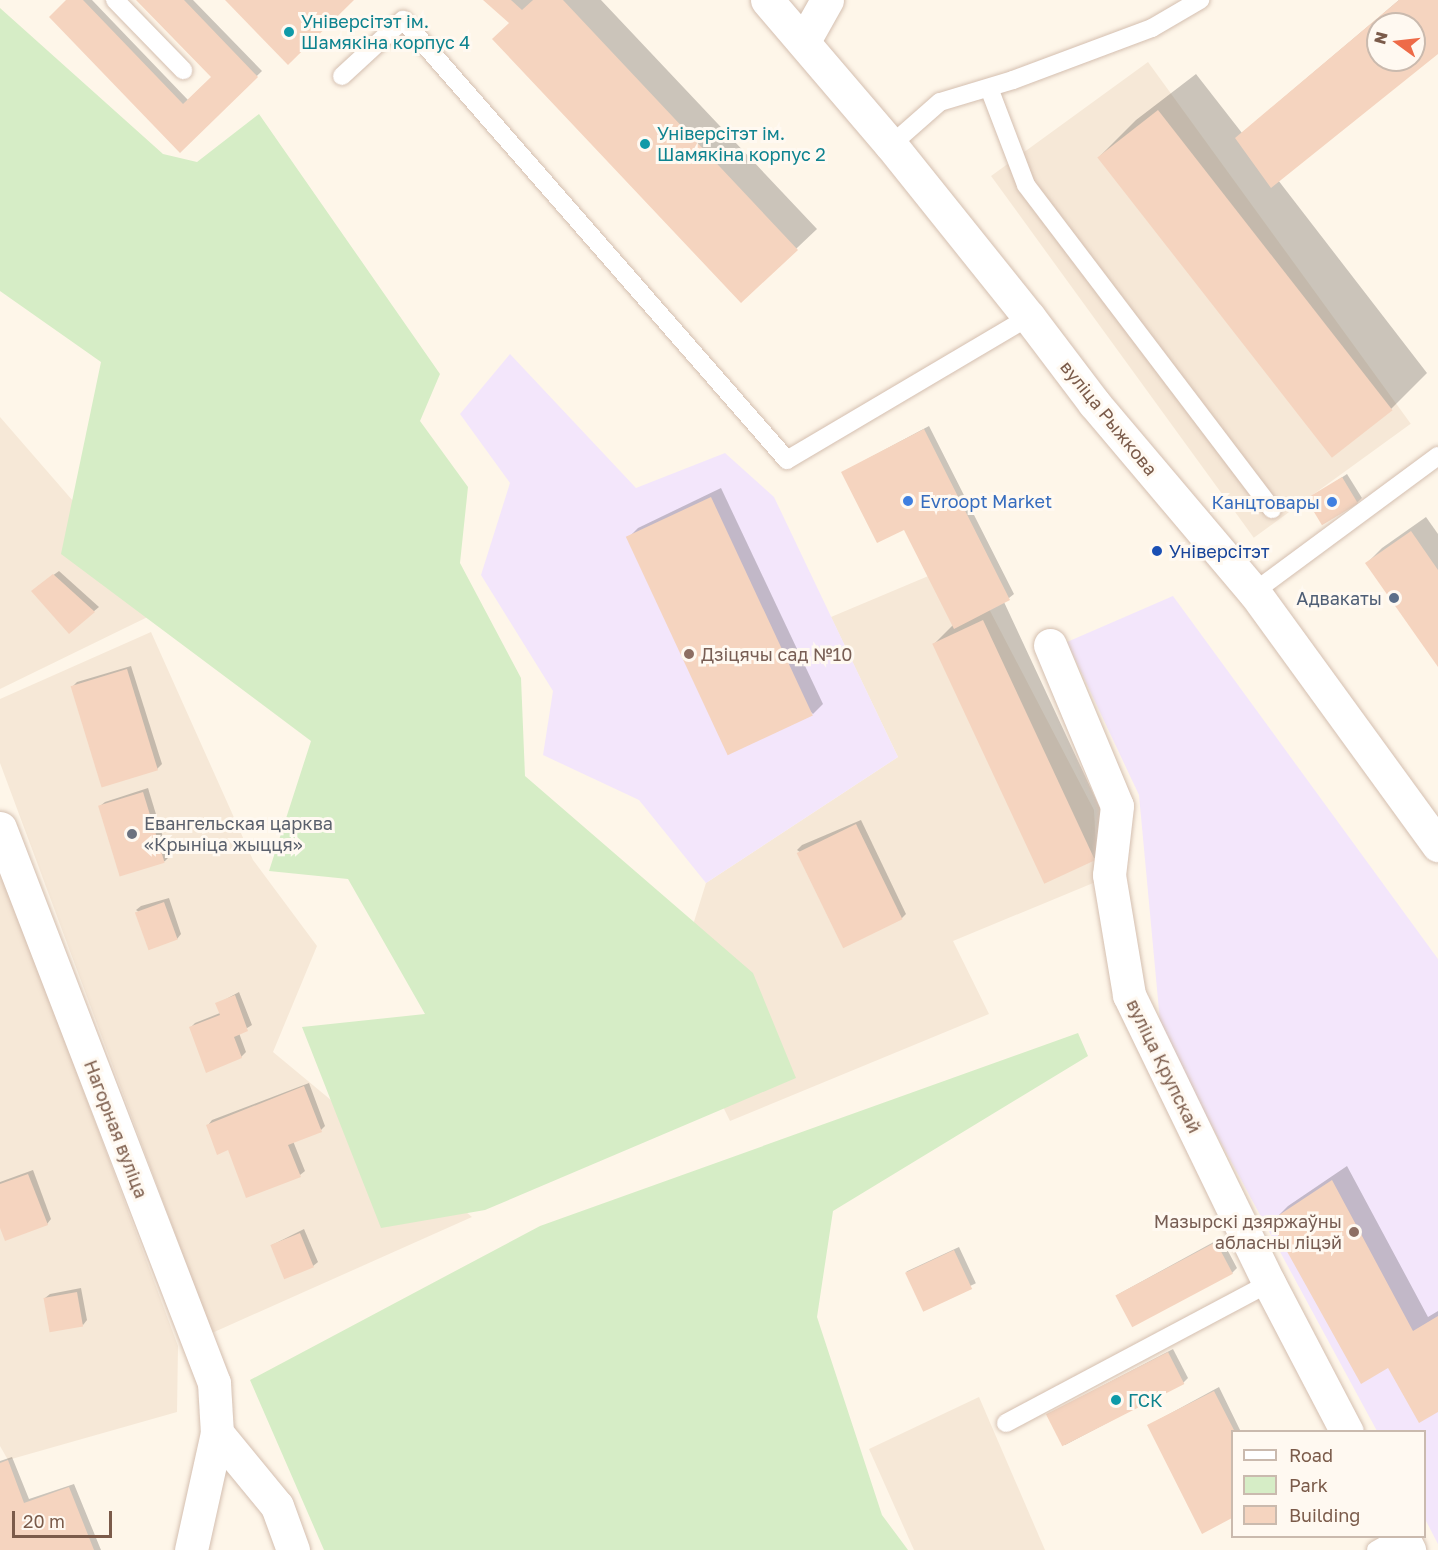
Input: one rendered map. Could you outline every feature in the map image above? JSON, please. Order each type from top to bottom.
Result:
[{"type":"street","name":"вуліца Рыжкова","points":[[768,0],[891,145],[1029,317],[1094,403],[1254,592],[1438,845]]},
{"type":"street","points":[[804,41],[827,0]]},
{"type":"street","name":"вуліца Крупскай","points":[[1050,645],[1117,806],[1109,875],[1130,995],[1269,1283],[1346,1430]]},
{"type":"street","name":"Нагорная вуліца","points":[[0,828],[214,1383],[217,1433],[191,1550]]},
{"type":"street","points":[[217,1433],[277,1506],[293,1550]]},
{"type":"lane","points":[[115,0],[183,70]]},
{"type":"lane","points":[[891,145],[940,102],[989,88],[1152,28],[1200,0]]},
{"type":"lane","points":[[342,76],[403,20],[787,460],[1029,317]]},
{"type":"lane","points":[[989,88],[1026,185],[1272,508]]},
{"type":"lane","points":[[1254,592],[1438,456]]},
{"type":"lane","points":[[1006,1423],[1269,1283]]},
{"type":"lane","points":[[1376,1550],[1397,1538]]},
{"type":"shaded area","points":[[1148,62],[1411,424],[1254,538],[991,176]]},
{"type":"shaded area","name":"Дзіцячы сад №10","points":[[510,354],[636,488],[725,453],[774,497],[898,757],[706,883],[639,800],[543,755],[553,691],[481,575],[510,483],[460,414]]},
{"type":"shaded area","points":[[0,417],[166,608],[0,689]]},
{"type":"shaded area","points":[[964,561],[1094,810],[1098,881],[953,941],[989,1014],[730,1121],[670,999],[706,883],[898,757],[831,617]]},
{"type":"shaded area","name":"Мазырскі дзяржаўны абласны ліцэй","points":[[1173,596],[1438,959],[1438,1544],[1426,1521],[1426,1430],[1376,1430],[1161,1032],[1139,795],[1067,642]]},
{"type":"shaded area","points":[[151,632],[253,860],[317,946],[273,1052],[472,1217],[212,1333],[0,763],[0,699]]},
{"type":"shaded area","points":[[0,865],[178,1346],[177,1412],[8,1460],[0,1446]]},
{"type":"shaded area","points":[[979,1397],[1045,1550],[914,1550],[869,1449]]},
{"type":"green space","points":[[0,8],[163,154],[197,162],[259,114],[440,374],[420,421],[468,487],[460,563],[521,678],[525,776],[753,973],[796,1078],[485,1210],[381,1228],[302,1027],[425,1014],[348,879],[269,871],[311,741],[61,554],[101,362],[0,291]]},
{"type":"green space","points":[[1078,1033],[1088,1056],[833,1211],[817,1317],[882,1515],[908,1550],[324,1550],[250,1380],[540,1226]]},
{"type":"building","points":[[66,0],[83,0],[183,104],[211,77],[136,0],[184,0],[258,77],[180,153],[49,17]]},
{"type":"building","name":"Універсітэт ім. Шамякіна корпус 4","points":[[225,0],[354,0],[288,65]]},
{"type":"building","name":"Універсітэт ім. Шамякіна корпус 2","points":[[483,0],[511,0],[522,10],[533,0],[563,0],[798,250],[741,303],[492,39],[509,23]]},
{"type":"building","points":[[1399,0],[1438,0],[1438,54],[1426,64],[1426,12],[1385,12]]},
{"type":"building","points":[[1366,28],[1366,72],[1416,72],[1271,188],[1235,138]]},
{"type":"building","points":[[1158,110],[1393,410],[1332,458],[1097,157]]},
{"type":"building","name":"Evroopt Market","points":[[924,429],[1010,600],[954,629],[904,530],[877,543],[841,472]]},
{"type":"building","name":"Канцтовары","points":[[1342,477],[1358,504],[1322,525],[1306,499]]},
{"type":"building","points":[[711,497],[813,715],[728,755],[626,537]]},
{"type":"building","points":[[1411,531],[1438,570],[1438,667],[1365,563]]},
{"type":"building","points":[[53,574],[95,612],[69,634],[31,591]]},
{"type":"building","points":[[983,620],[1095,860],[1044,884],[932,644]]},
{"type":"building","points":[[127,669],[158,770],[102,788],[71,686]]},
{"type":"building","name":"Евангельская царква «Крыніца жыцця»","points":[[143,792],[165,863],[120,877],[98,806]]},
{"type":"building","points":[[856,824],[902,919],[843,948],[797,853]]},
{"type":"building","points":[[164,902],[178,940],[149,950],[135,913]]},
{"type":"building","points":[[235,995],[248,1031],[234,1037],[242,1058],[206,1073],[189,1027],[220,1015],[215,1003]]},
{"type":"building","points":[[304,1086],[322,1132],[288,1145],[301,1177],[246,1198],[228,1150],[217,1155],[206,1125]]},
{"type":"building","points":[[28,1174],[48,1225],[5,1241],[0,1228],[0,1184]]},
{"type":"building","points":[[1332,1180],[1413,1331],[1438,1316],[1438,1412],[1419,1423],[1388,1368],[1361,1384],[1270,1221]]},
{"type":"building","points":[[300,1233],[314,1267],[284,1279],[270,1245]]},
{"type":"building","points":[[1216,1242],[1233,1274],[1132,1327],[1115,1296]]},
{"type":"building","points":[[954,1250],[972,1289],[923,1312],[905,1273]]},
{"type":"building","points":[[77,1292],[83,1326],[50,1332],[44,1298]]},
{"type":"building","name":"ГСК","points":[[1168,1352],[1184,1384],[1062,1446],[1046,1414]]},
{"type":"building","points":[[1214,1391],[1234,1430],[1231,1430],[1231,1519],[1202,1534],[1147,1425]]},
{"type":"building","points":[[8,1460],[24,1503],[69,1487],[94,1550],[0,1550],[0,1463]]},
{"type":"place","name":"Універсітэт ім. Шамякіна корпус 4","points":[[289,32]]},
{"type":"place","name":"Універсітэт ім. Шамякіна корпус 2","points":[[645,144]]},
{"type":"place","name":"Evroopt Market","points":[[908,501]]},
{"type":"place","name":"Канцтовары","points":[[1332,502]]},
{"type":"place","name":"Універсітэт","points":[[1157,551]]},
{"type":"place","name":"Адвакаты","points":[[1394,598]]},
{"type":"place","name":"Дзіцячы сад №10","points":[[689,654]]},
{"type":"place","name":"Евангельская царква «Крыніца жыцця»","points":[[132,834]]},
{"type":"place","name":"Мазырскі дзяржаўны абласны ліцэй","points":[[1354,1232]]},
{"type":"place","name":"ГСК","points":[[1116,1400]]}]
